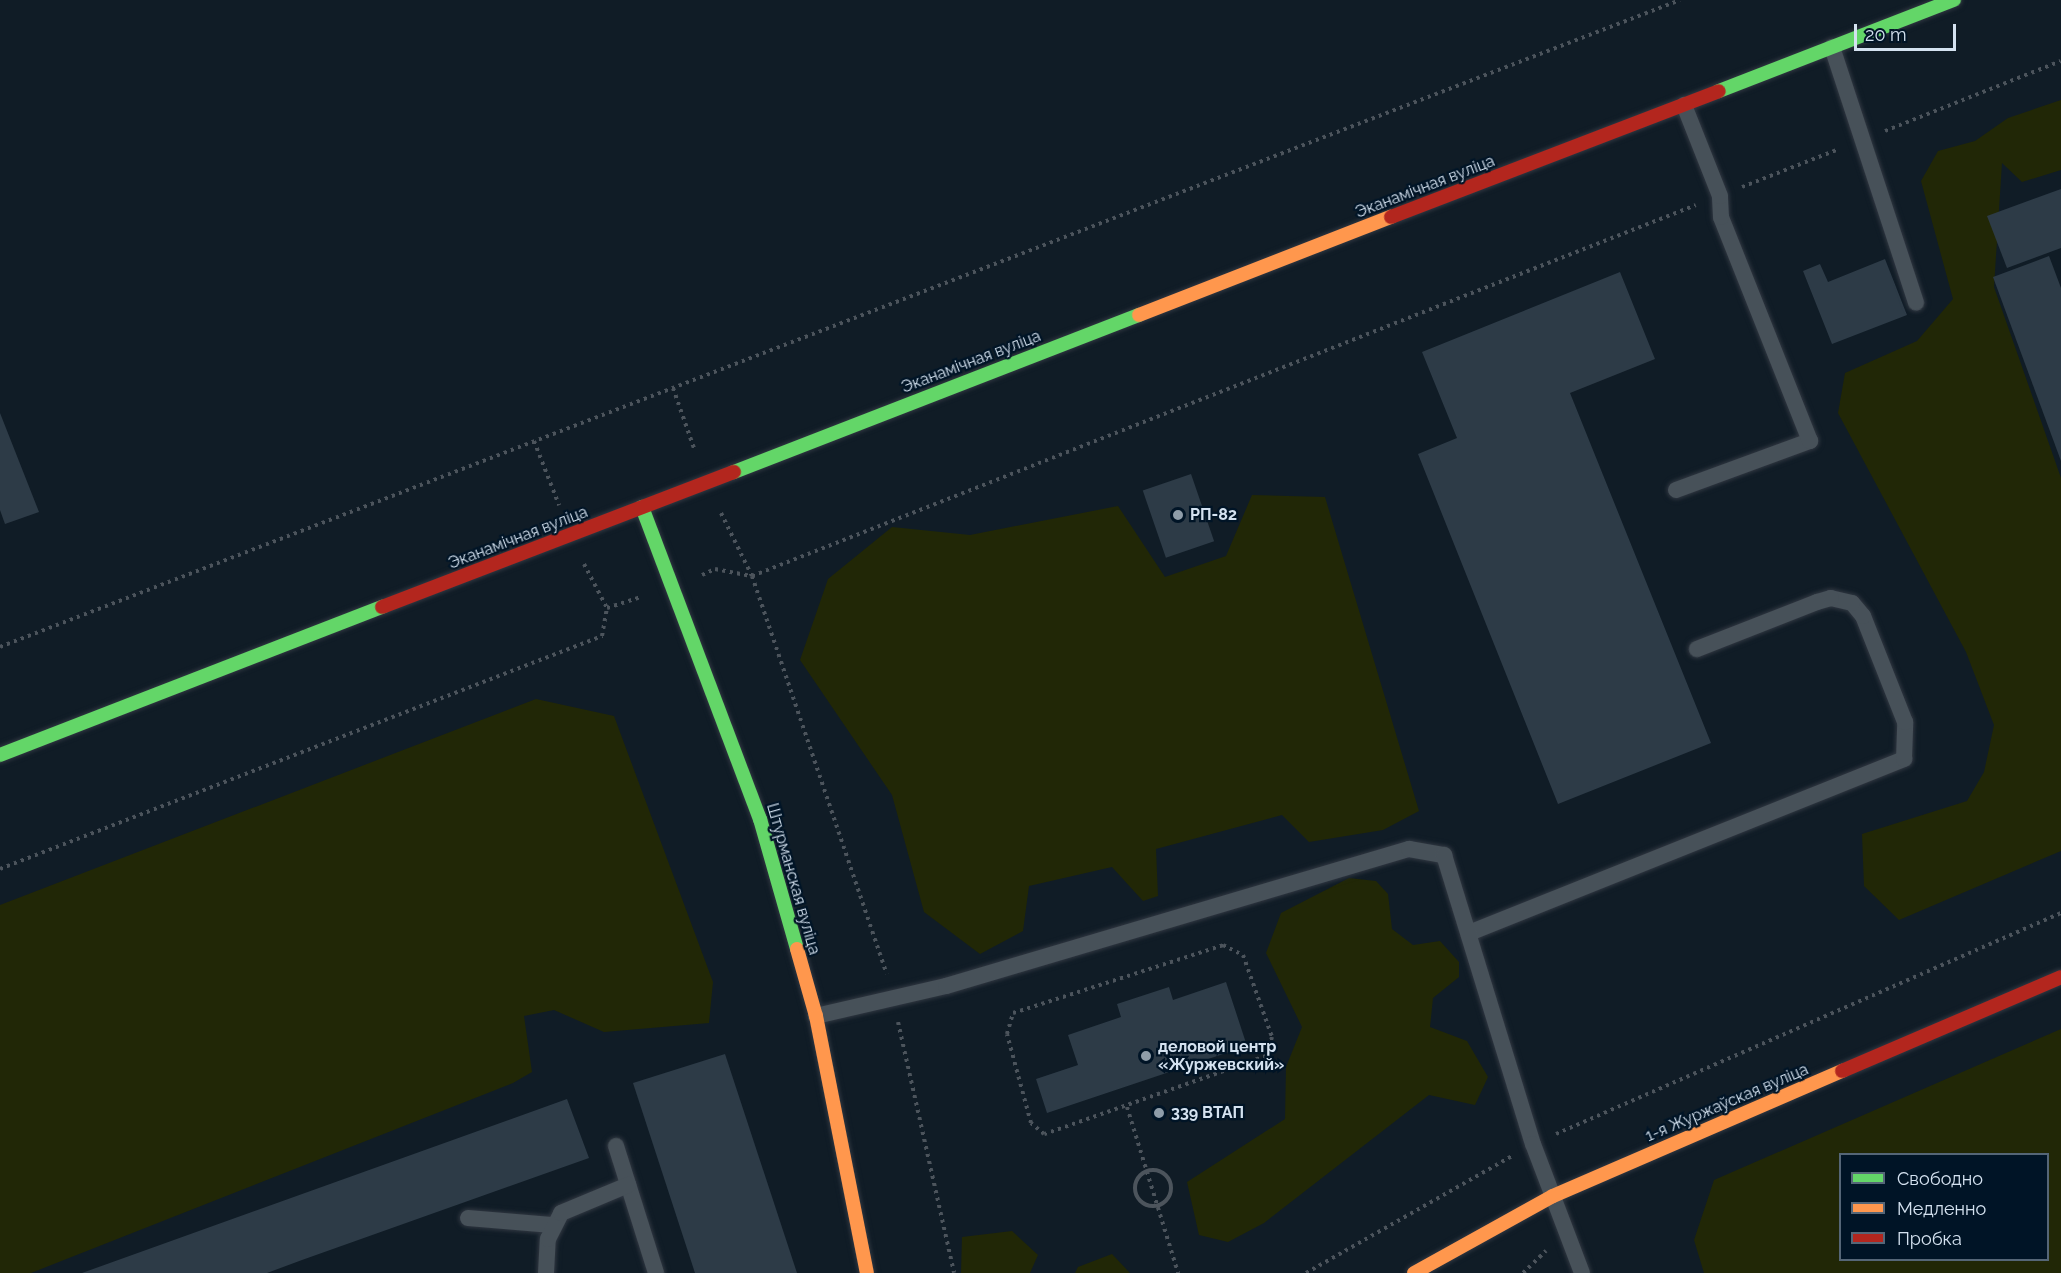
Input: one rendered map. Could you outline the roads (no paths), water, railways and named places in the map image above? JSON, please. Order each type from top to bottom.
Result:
[{"type":"street","name":"Эканамічная вуліца","points":[[0,755],[1954,0]]},
{"type":"street","name":"Штурманская вуліца","points":[[642,507],[760,819],[816,1016],[867,1273]]},
{"type":"street","name":"1-я Журжаўская вуліца","points":[[1414,1273],[1552,1196],[2061,977]]},
{"type":"lane","points":[[1832,47],[1916,303]]},
{"type":"lane","points":[[1676,490],[1810,441],[1721,217],[1720,196],[1684,105]]},
{"type":"lane","points":[[1468,933],[1904,759],[1905,722],[1863,616],[1852,603],[1831,598],[1817,602],[1697,649]]},
{"type":"lane","points":[[816,1016],[893,999],[1409,849],[1444,855],[1533,1144],[1582,1273]]},
{"type":"lane","points":[[616,1146],[656,1273]]},
{"type":"lane","points":[[546,1273],[552,1225],[574,1204],[628,1185]]},
{"type":"lane","points":[[468,1218],[552,1225]]},
{"type":"place","name":"РП-82","points":[[1178,515]]},
{"type":"place","name":"деловой центр «Журжевский»","points":[[1146,1056]]},
{"type":"place","name":"339 ВТАП","points":[[1159,1113]]}]
